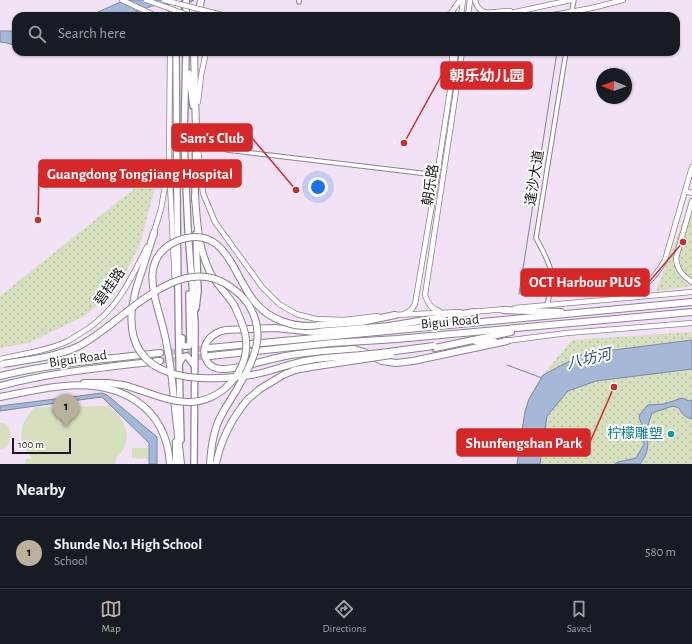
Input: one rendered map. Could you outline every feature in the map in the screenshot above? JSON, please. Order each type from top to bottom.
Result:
[{"type":"highway","points":[[198,12],[201,0]]},
{"type":"highway","points":[[194,56],[196,132]]},
{"type":"highway","points":[[0,397],[64,386],[108,383],[123,385],[162,397],[187,402],[202,400],[221,391],[228,385],[238,374],[246,354],[246,333],[234,305],[211,273],[204,256],[198,235],[195,196]]},
{"type":"highway","points":[[154,233],[136,289],[131,320],[133,335],[139,349],[147,359],[160,370],[196,378],[225,378],[253,374],[310,360],[434,347]]},
{"type":"highway","points":[[182,464],[172,380],[164,332],[154,297],[152,279],[155,264],[161,253],[172,244],[194,238],[202,238],[220,247],[233,263],[252,299],[271,316],[292,325],[300,326],[360,322],[395,315]]},
{"type":"highway","points":[[1,363],[43,357],[78,346],[103,331],[138,302],[172,283],[192,277],[208,278],[223,282],[244,299],[251,309],[256,320],[258,338],[250,365],[221,416],[216,429],[211,447],[210,464]]},
{"type":"highway","points":[[209,348],[692,302]]},
{"type":"highway","points":[[503,310],[586,312]]},
{"type":"highway","points":[[354,334],[474,312]]},
{"type":"highway","name":"Bigui Road","points":[[210,356],[332,343],[397,339],[692,312]]},
{"type":"highway","points":[[391,326],[315,332],[274,328],[226,330],[210,336],[204,346],[204,353],[212,367],[221,369],[253,364],[282,356],[354,349],[382,361],[396,364],[507,341]]},
{"type":"highway","points":[[216,464],[223,438],[248,399],[260,389],[283,375],[295,370],[465,342],[538,326]]},
{"type":"highway","name":"Bigui Road","points":[[0,376],[66,364],[160,353]]},
{"type":"highway","name":"Bigui Road","points":[[0,386],[20,380],[67,372],[160,361]]},
{"type":"highway","points":[[64,386],[106,388],[123,393],[138,402],[151,413],[167,441],[170,464]]},
{"type":"highway","points":[[176,410],[176,464]]},
{"type":"main road","points":[[172,0],[172,12]]},
{"type":"main road","points":[[178,0],[178,12]]},
{"type":"main road","points":[[186,0],[186,12]]},
{"type":"main road","points":[[176,56],[179,263],[182,344],[186,347],[190,344],[190,272]]},
{"type":"main road","points":[[186,56],[196,132],[195,196],[198,291],[194,324]]},
{"type":"main road","points":[[186,56],[184,140],[194,324],[194,463]]},
{"type":"main road","points":[[179,263],[177,309],[182,464]]},
{"type":"main road","points":[[179,366],[180,361],[186,355],[190,357],[194,365]]},
{"type":"street","points":[[122,0],[148,12]]},
{"type":"street","points":[[146,0],[180,12]]},
{"type":"street","points":[[164,0],[182,6],[210,12]]},
{"type":"street","points":[[452,12],[461,0]]},
{"type":"street","points":[[461,0],[461,12]]},
{"type":"street","points":[[468,12],[470,0]]},
{"type":"street","points":[[475,0],[480,10],[485,12]]},
{"type":"street","points":[[494,12],[516,12],[570,0]]},
{"type":"street","points":[[572,12],[574,0]]},
{"type":"street","points":[[579,12],[623,0]]},
{"type":"street","points":[[170,56],[169,162],[177,309]]},
{"type":"street","points":[[205,56],[198,94],[196,132],[203,193],[215,222],[262,287],[279,304],[296,314],[316,319],[344,320],[395,315],[503,310],[692,292]]},
{"type":"street","points":[[451,82],[452,56]]},
{"type":"street","name":"朝乐路","points":[[404,315],[411,310],[415,304],[455,56]]},
{"type":"street","name":"朝乐路","points":[[443,312],[435,310],[428,304],[425,295],[462,56]]},
{"type":"street","points":[[461,62],[464,56]]},
{"type":"street","name":"逢沙大道","points":[[547,305],[551,289],[552,274],[547,259],[536,238],[565,56]]},
{"type":"street","points":[[227,150],[437,175]]},
{"type":"street","name":"碧桂路","points":[[1,363],[68,341],[104,316],[123,294],[154,233],[161,210],[169,162]]},
{"type":"street","points":[[616,299],[642,288],[658,273],[665,260],[692,167]]},
{"type":"street","points":[[685,191],[692,192]]},
{"type":"street","points":[[692,202],[676,258],[680,272],[692,282]]},
{"type":"street","points":[[419,280],[419,288],[422,289],[427,281]]},
{"type":"street","points":[[465,342],[507,341],[567,333],[692,323]]},
{"type":"green space","points":[[160,168],[140,244],[120,284],[85,316],[28,343],[0,348],[0,296]]},
{"type":"green space","points":[[692,198],[692,286],[656,291]]},
{"type":"green space","points":[[692,332],[692,464],[517,464],[522,425],[528,402],[544,374],[572,340]]},
{"type":"green space","points":[[107,406],[112,409],[121,419],[127,436],[124,448],[115,464],[25,464],[25,459],[32,458],[23,445],[23,426],[35,407]]},
{"type":"green space","points":[[0,423],[4,423],[10,429],[10,440],[5,448],[0,449]]},
{"type":"green space","points":[[132,448],[149,448],[148,459],[132,458]]},
{"type":"water","points":[[125,0],[194,0],[191,2],[152,6],[136,12],[98,12]]},
{"type":"water","points":[[0,31],[12,31],[12,45],[0,42]]},
{"type":"water","name":"八坊河","points":[[692,340],[692,369],[596,381],[568,391],[547,416],[540,464],[517,464],[525,411],[529,399],[543,375],[583,354]]},
{"type":"water","points":[[102,393],[107,395],[157,437],[157,464],[149,464],[149,443],[102,397],[0,411],[0,406]]},
{"type":"water","points":[[682,398],[689,401],[692,400],[692,419],[684,415],[679,408],[673,406],[652,413],[648,425],[648,445],[646,454],[640,464],[615,464],[636,458],[644,444],[643,427],[639,418],[640,414],[648,405],[664,404]]},
{"type":"waterway","points":[[519,294],[556,56]]},
{"type":"waterway","points":[[507,365],[542,378]]},
{"type":"tunnel","points":[[160,353],[209,348]]},
{"type":"tunnel","points":[[160,361],[210,356]]},
{"type":"place","name":"朝乐幼儿园","points":[[404,143]]},
{"type":"place","name":"Sam's Club","points":[[296,190]]},
{"type":"place","name":"Guangdong Tongjiang Hospital","points":[[38,220]]},
{"type":"place","name":"OCT Harbour PLUS","points":[[683,242]]},
{"type":"place","name":"Shunfengshan Park","points":[[614,387]]},
{"type":"place","name":"Shunde No.1 High School","points":[[66,427]]},
{"type":"place","name":"柠檬雕塑","points":[[671,434]]}]
